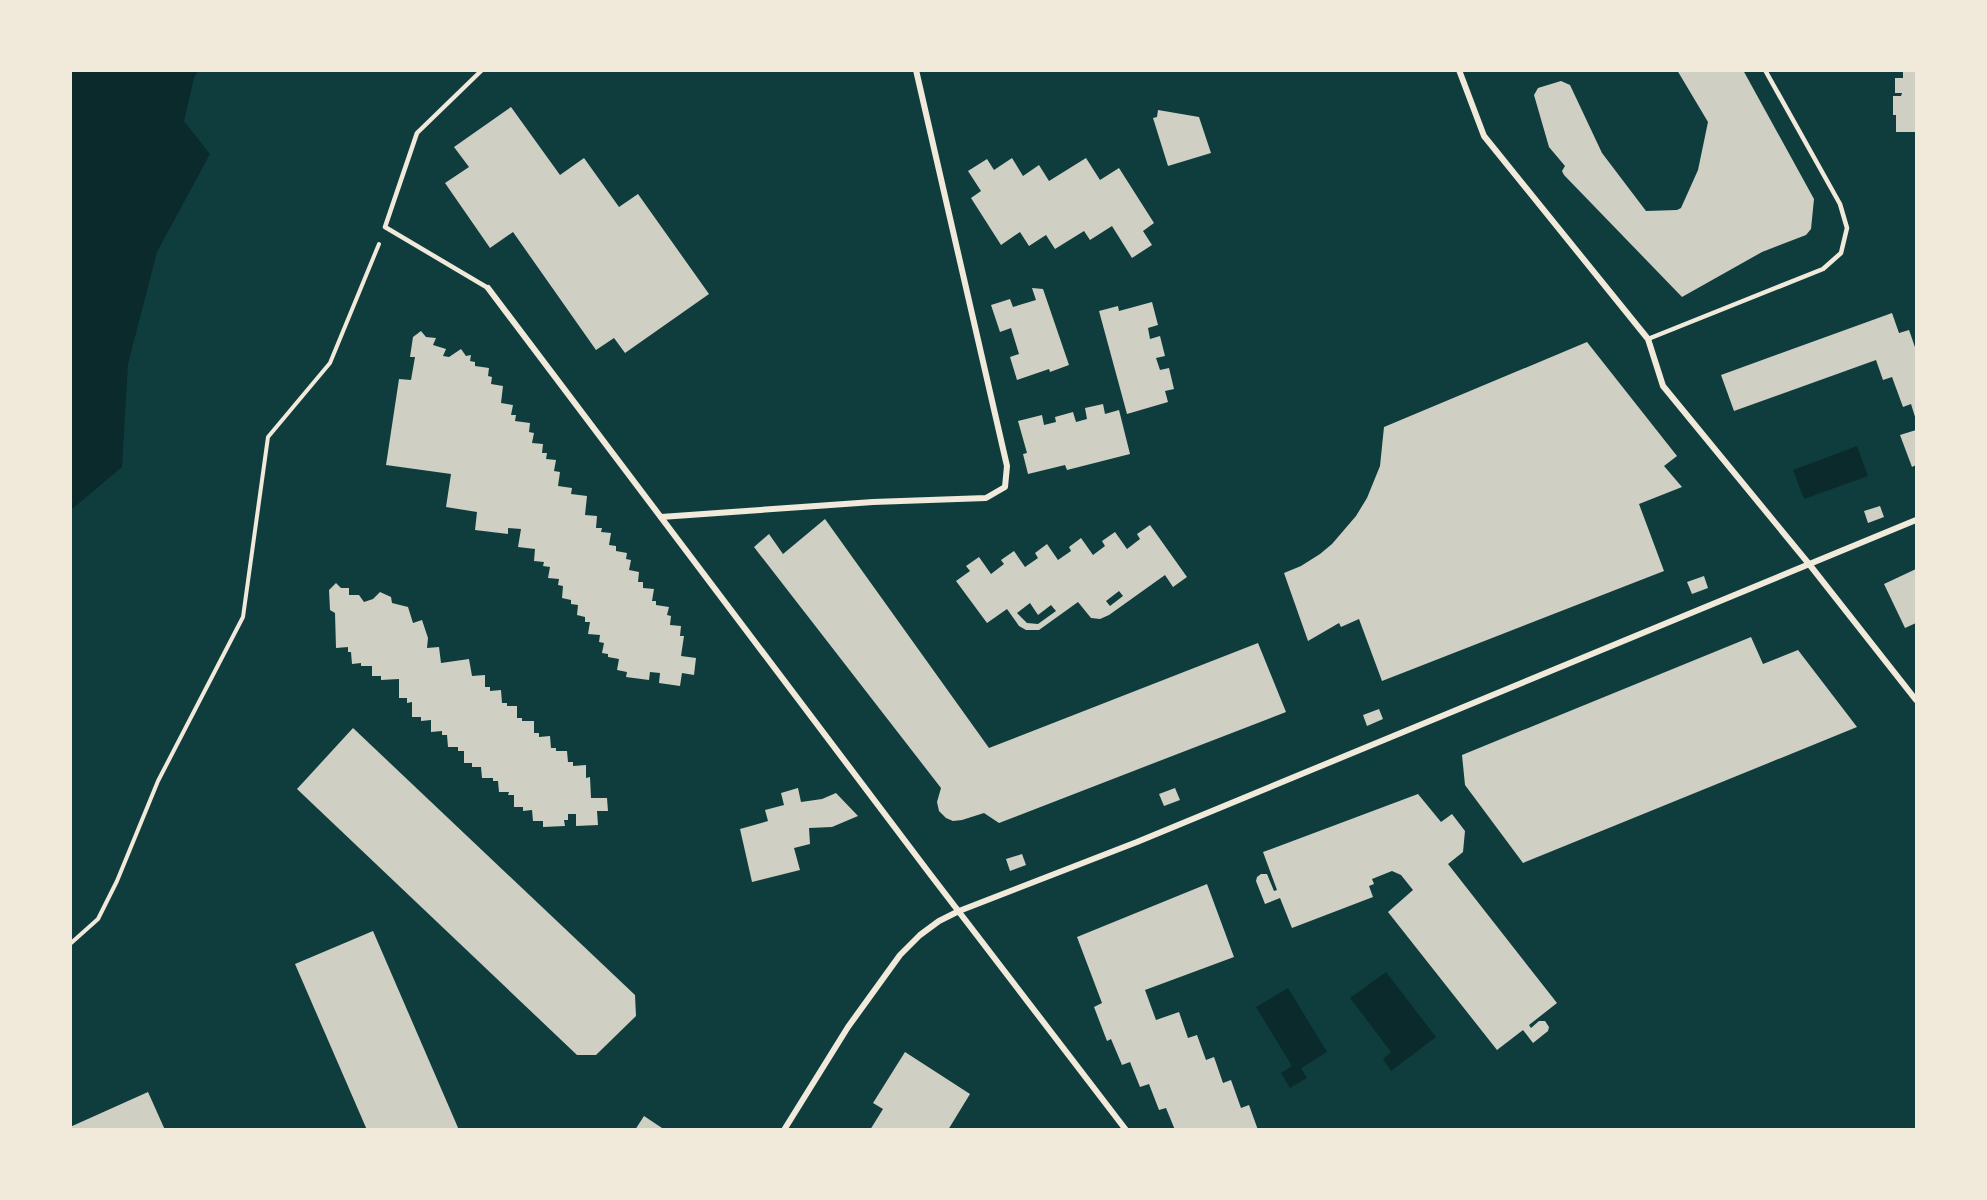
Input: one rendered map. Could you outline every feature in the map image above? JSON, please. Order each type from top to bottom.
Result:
[{"type":"street","points":[[661,517],[873,501],[986,498],[1005,487],[1007,466],[916,70]]},
{"type":"street","points":[[1459,70],[1485,136],[1648,339],[1663,386],[1917,700]]},
{"type":"street","points":[[488,288],[1126,1130]]},
{"type":"street","points":[[784,1130],[848,1028],[900,955],[920,935],[939,921],[1917,520]]},
{"type":"lane","points":[[482,70],[417,133],[386,227],[488,288]]},
{"type":"lane","points":[[1648,339],[1823,269],[1841,254],[1847,228],[1840,204],[1765,70]]},
{"type":"path","points":[[70,944],[98,919],[117,881],[158,781],[243,617],[267,437],[330,363],[386,227]]},
{"type":"water","points":[[71,70],[198,71],[194,78],[184,121],[210,154],[157,252],[128,364],[122,467],[71,510]]},
{"type":"water","points":[[1857,446],[1868,476],[1804,499],[1793,470]]},
{"type":"water","points":[[1386,972],[1436,1037],[1391,1071],[1383,1059],[1391,1052],[1350,998]]},
{"type":"water","points":[[1288,988],[1327,1052],[1301,1068],[1307,1078],[1290,1088],[1281,1073],[1292,1066],[1256,1007]]},
{"type":"building","points":[[1677,70],[1743,70],[1814,199],[1811,229],[1806,235],[1762,252],[1682,297],[1564,175],[1562,171],[1565,166],[1549,147],[1534,95],[1538,88],[1561,81],[1570,85],[1602,153],[1646,211],[1677,210],[1681,208],[1698,170],[1708,122]]},
{"type":"building","points":[[1903,70],[1916,70],[1916,132],[1896,132],[1893,96],[1901,96],[1902,93],[1895,93],[1895,78],[1903,78]]},
{"type":"building","points":[[511,107],[560,175],[584,158],[619,207],[638,194],[709,294],[625,353],[614,338],[596,350],[513,232],[490,248],[445,183],[469,167],[454,147]]},
{"type":"building","points":[[1158,110],[1199,117],[1211,153],[1168,166],[1153,118],[1157,117]]},
{"type":"building","points":[[1012,158],[1023,176],[1039,165],[1049,181],[1086,158],[1100,180],[1119,168],[1154,223],[1143,231],[1152,245],[1132,258],[1112,226],[1090,240],[1084,231],[1055,249],[1046,235],[1029,246],[1020,232],[1001,245],[971,198],[981,191],[968,171],[987,159],[994,170]]},
{"type":"building","points":[[1032,288],[1043,289],[1069,365],[1017,380],[1010,357],[1019,354],[1011,328],[1000,332],[991,305],[1010,299],[1013,307],[1036,300]]},
{"type":"building","points":[[1152,302],[1158,325],[1148,328],[1150,339],[1160,336],[1165,356],[1156,358],[1160,370],[1169,368],[1174,389],[1165,391],[1168,402],[1127,414],[1099,311],[1118,306],[1119,311]]},
{"type":"building","points":[[1892,313],[1899,333],[1909,330],[1916,350],[1916,420],[1911,404],[1903,407],[1892,377],[1883,380],[1876,360],[1734,411],[1721,375]]},
{"type":"building","points":[[421,331],[426,337],[436,338],[433,345],[446,349],[443,356],[449,357],[461,349],[466,356],[471,355],[470,361],[475,362],[475,366],[489,368],[488,376],[492,377],[491,384],[503,386],[501,403],[513,405],[511,415],[516,415],[515,421],[530,423],[529,432],[534,433],[532,443],[543,444],[542,453],[547,453],[546,459],[556,460],[554,471],[560,472],[558,486],[572,488],[571,494],[587,496],[585,515],[597,516],[596,528],[602,528],[601,532],[611,533],[609,545],[616,546],[616,551],[627,553],[626,559],[631,560],[629,570],[639,572],[638,582],[643,582],[643,588],[654,589],[652,601],[656,601],[656,605],[669,607],[667,615],[671,616],[670,625],[681,626],[680,636],[684,636],[681,656],[696,658],[694,675],[682,673],[680,686],[659,683],[660,673],[650,672],[649,680],[626,677],[627,672],[617,670],[619,659],[602,653],[604,643],[599,642],[600,635],[588,634],[590,622],[585,622],[585,617],[577,615],[578,605],[571,604],[571,600],[562,598],[563,586],[558,585],[559,579],[548,578],[550,567],[543,566],[544,562],[534,561],[535,549],[518,547],[521,529],[508,528],[508,534],[475,530],[477,512],[446,507],[451,474],[386,465],[399,379],[411,380],[415,357],[410,357],[413,337]]},
{"type":"building","points":[[1587,342],[1677,456],[1664,466],[1682,487],[1639,504],[1664,571],[1382,681],[1359,619],[1341,627],[1339,623],[1308,641],[1284,573],[1320,554],[1332,544],[1356,516],[1367,498],[1380,466],[1384,427]]},
{"type":"building","points":[[1103,404],[1105,414],[1119,410],[1130,454],[1067,470],[1065,465],[1028,474],[1023,454],[1027,453],[1018,421],[1042,415],[1044,425],[1056,422],[1055,417],[1073,412],[1076,422],[1087,419],[1085,408]]},
{"type":"building","points":[[1916,430],[1916,465],[1912,467],[1900,435]]},
{"type":"building","points":[[1880,506],[1884,517],[1868,523],[1864,511]]},
{"type":"building","points":[[825,519],[989,748],[1258,643],[1286,712],[999,823],[984,813],[953,821],[939,811],[937,802],[941,788],[754,547],[769,534],[783,554]]},
{"type":"building","points":[[1150,525],[1187,577],[1173,587],[1165,575],[1100,619],[1091,618],[1078,602],[1039,630],[1026,630],[1019,626],[1007,609],[987,623],[956,581],[970,571],[966,566],[979,557],[991,574],[1004,564],[1001,560],[1014,551],[1025,567],[1038,558],[1035,553],[1047,544],[1058,560],[1071,551],[1069,547],[1081,538],[1093,555],[1105,546],[1102,541],[1115,532],[1127,549],[1140,539],[1137,534]],"holes":[[[1119,591],[1123,596],[1110,606],[1106,601]],[[1030,603],[1038,615],[1051,605],[1056,611],[1038,624],[1027,623],[1017,613]]]},
{"type":"building","points":[[1916,569],[1916,623],[1905,628],[1884,584]]},
{"type":"building","points":[[1704,576],[1708,588],[1692,594],[1687,582]]},
{"type":"building","points":[[336,583],[341,588],[349,588],[349,595],[359,595],[364,602],[373,599],[380,592],[391,597],[392,603],[408,607],[413,623],[422,620],[428,638],[427,648],[439,647],[441,663],[469,659],[472,676],[485,675],[485,687],[490,687],[490,691],[501,690],[502,703],[507,703],[507,706],[517,706],[517,718],[522,718],[522,721],[534,721],[534,733],[539,733],[539,737],[550,736],[551,748],[556,748],[556,751],[567,751],[568,762],[573,762],[573,766],[586,765],[586,778],[590,777],[591,798],[607,798],[608,811],[597,811],[598,825],[576,826],[576,814],[568,814],[568,820],[564,820],[565,826],[543,827],[543,821],[533,821],[532,810],[523,811],[523,807],[514,807],[514,795],[508,795],[509,792],[499,792],[498,781],[493,781],[493,778],[482,778],[481,767],[472,767],[472,763],[464,763],[464,751],[458,751],[458,747],[448,747],[447,735],[442,735],[442,731],[431,732],[431,720],[421,721],[421,717],[412,717],[412,702],[407,703],[407,698],[399,698],[399,679],[381,680],[381,676],[372,676],[372,666],[361,666],[361,663],[352,664],[348,647],[336,648],[335,613],[330,610],[329,590]]},
{"type":"building","points":[[1751,637],[1763,664],[1798,650],[1857,727],[1523,863],[1465,785],[1462,755]]},
{"type":"building","points":[[1379,709],[1383,719],[1367,726],[1363,715]]},
{"type":"building","points":[[353,728],[635,995],[636,1016],[596,1055],[577,1055],[297,789]]},
{"type":"building","points":[[798,788],[801,802],[822,799],[836,793],[858,816],[832,827],[809,828],[810,844],[794,848],[800,870],[752,882],[740,829],[768,821],[765,810],[784,805],[781,793]]},
{"type":"building","points":[[1175,788],[1180,800],[1164,806],[1159,794]]},
{"type":"building","points":[[1418,794],[1441,822],[1452,814],[1465,831],[1463,852],[1448,864],[1557,1003],[1529,1025],[1531,1028],[1539,1021],[1545,1021],[1549,1027],[1548,1031],[1533,1043],[1523,1030],[1497,1050],[1388,912],[1413,890],[1401,875],[1392,871],[1372,879],[1374,884],[1369,886],[1373,897],[1292,928],[1280,898],[1265,904],[1256,881],[1257,877],[1267,874],[1274,891],[1277,890],[1263,852]]},
{"type":"building","points":[[1022,854],[1026,865],[1010,871],[1006,859]]},
{"type":"building","points":[[1207,884],[1234,957],[1145,990],[1156,1020],[1179,1012],[1188,1038],[1197,1035],[1206,1060],[1214,1057],[1223,1083],[1231,1080],[1241,1108],[1249,1105],[1258,1130],[1175,1130],[1166,1108],[1159,1110],[1149,1084],[1140,1087],[1130,1062],[1122,1065],[1111,1039],[1107,1041],[1094,1007],[1102,1003],[1077,937]]},
{"type":"building","points":[[373,931],[459,1130],[367,1130],[295,964]]},
{"type":"building","points":[[905,1052],[970,1094],[948,1130],[870,1130],[883,1109],[873,1103]]},
{"type":"building","points":[[148,1092],[165,1130],[70,1130],[70,1127]]},
{"type":"building","points":[[644,1116],[665,1130],[635,1130]]}]
